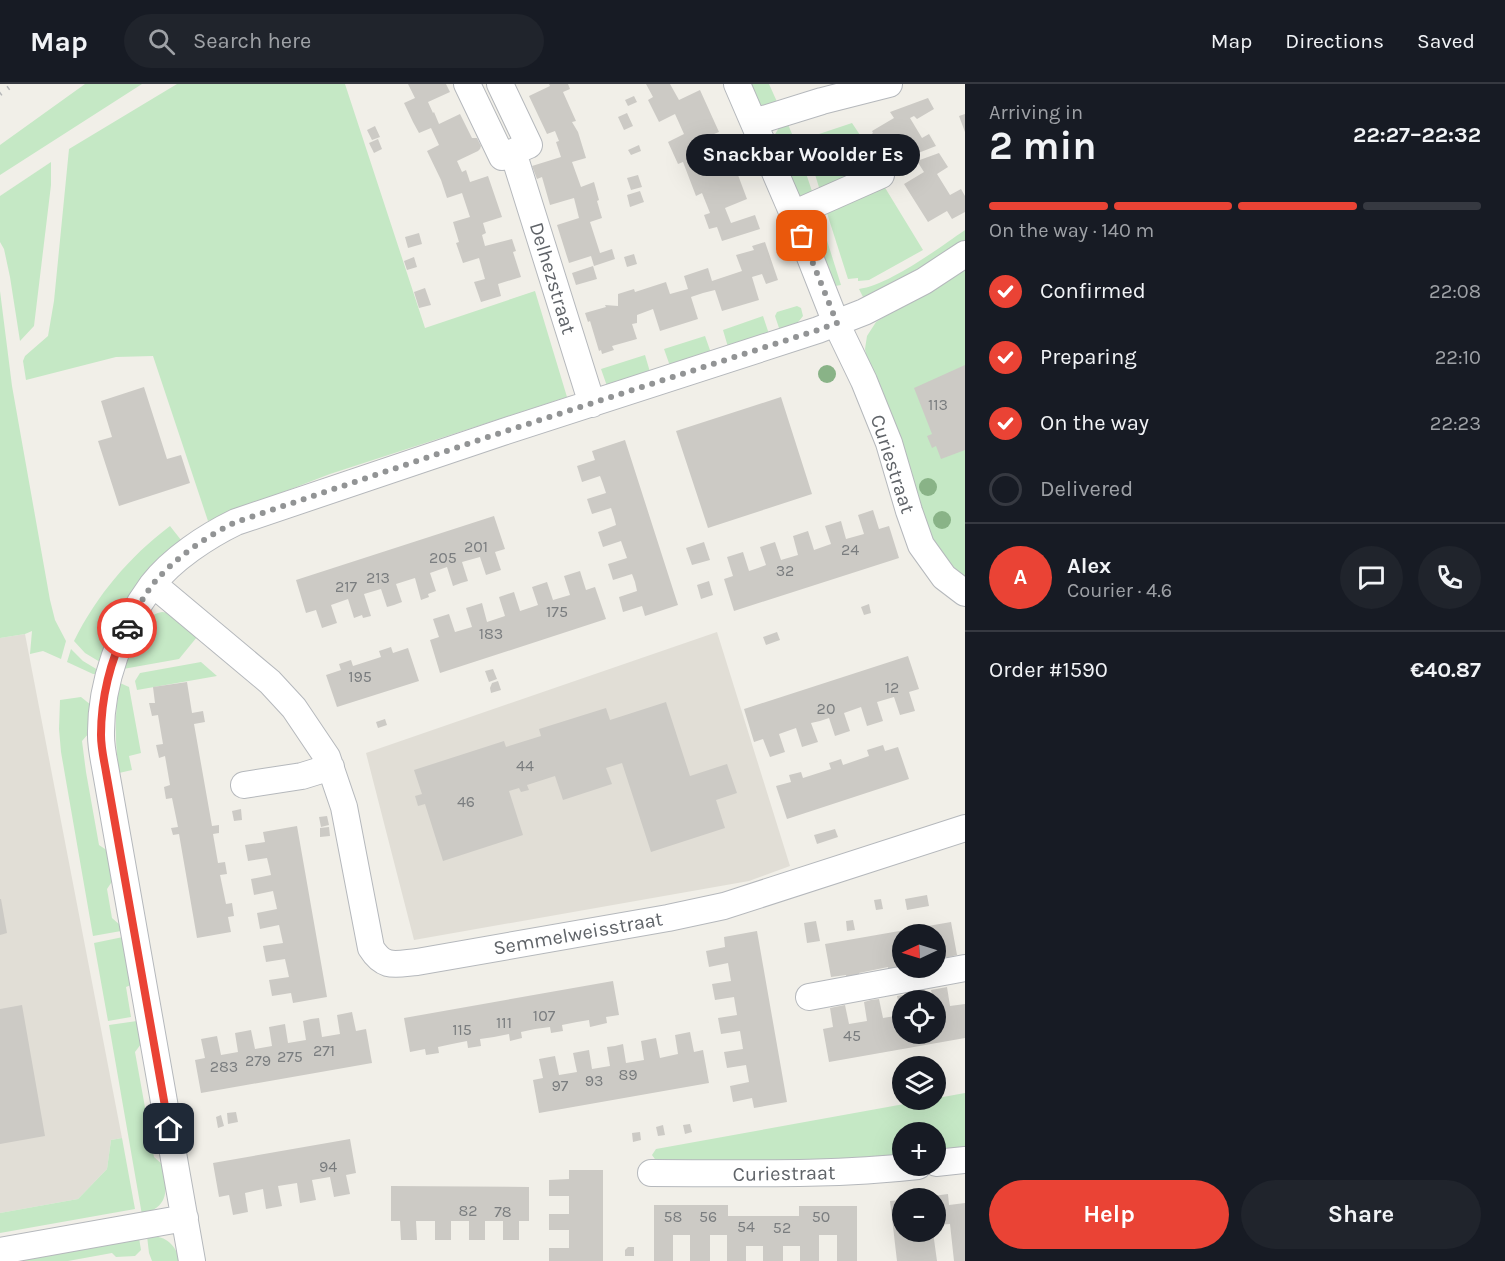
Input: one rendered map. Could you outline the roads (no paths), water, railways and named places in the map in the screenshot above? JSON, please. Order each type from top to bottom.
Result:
[{"type":"street","points":[[467,84],[502,157],[529,145],[500,84]]},
{"type":"street","name":"Curiestraat","points":[[737,84],[837,323],[890,442],[921,545],[944,577],[965,593]]},
{"type":"street","points":[[754,122],[889,84]]},
{"type":"street","name":"Delhezstraat","points":[[513,152],[592,404]]},
{"type":"street","points":[[793,214],[881,175]]},
{"type":"street","points":[[192,1261],[101,737],[103,701],[111,669],[122,638],[153,584],[174,562],[217,531],[236,522],[503,432],[818,330],[864,312],[924,281],[965,254]]},
{"type":"street","name":"Semmelweisstraat","points":[[153,584],[270,682],[300,716],[327,757],[344,807],[371,948],[378,959],[386,963],[417,962],[641,923],[724,906],[965,828]]},
{"type":"street","points":[[244,785],[302,776],[331,767]]},
{"type":"street","points":[[809,997],[965,968]]},
{"type":"street","points":[[946,1162],[965,1160]]},
{"type":"street","name":"Curiestraat","points":[[651,1173],[820,1174],[892,1169]]},
{"type":"street","points":[[0,1251],[185,1218]]},
{"type":"railway","points":[[0,94],[14,84]]},
{"type":"place","name":"Snackbar Woolder Es","points":[[802,236]]}]
